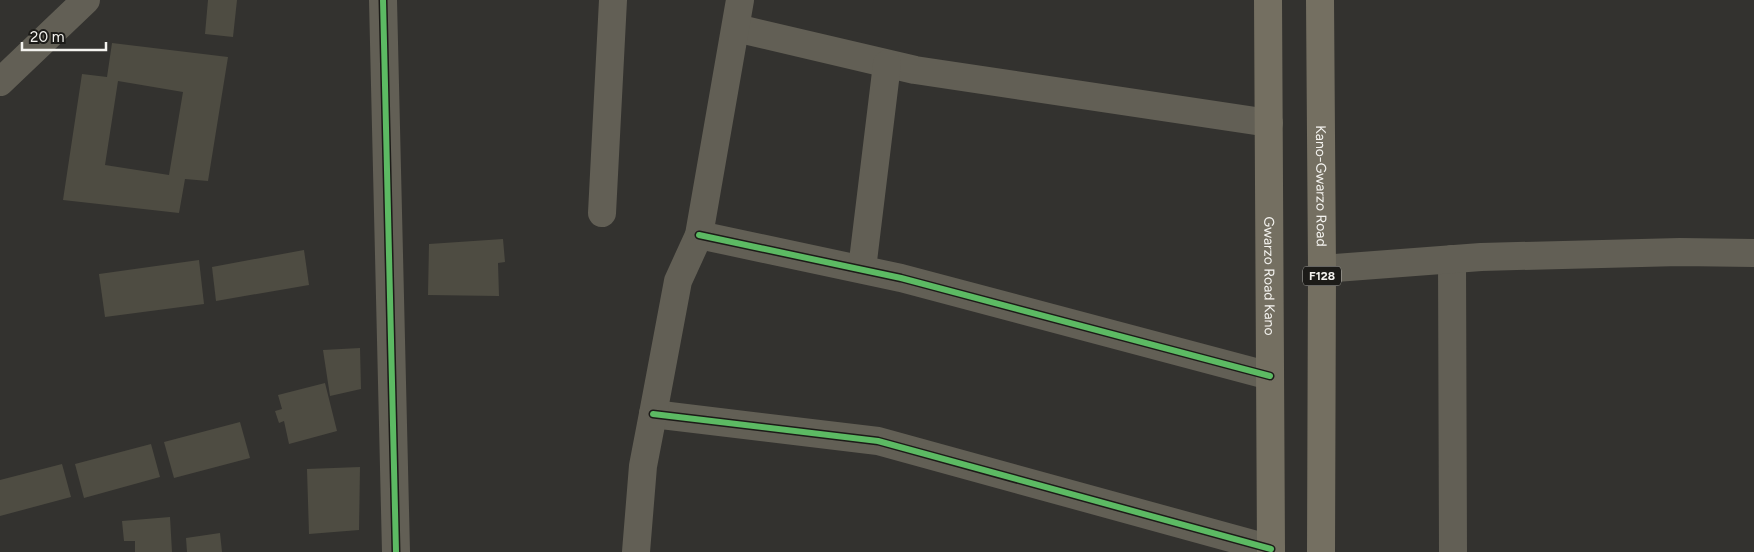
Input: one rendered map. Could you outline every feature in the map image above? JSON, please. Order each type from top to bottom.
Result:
[{"type":"main road","name":"Gwarzo Road Kano","points":[[1268,0],[1271,550]]},
{"type":"main road","name":"Kano-Gwarzo Road","points":[[1320,0],[1322,269],[1321,552]]},
{"type":"street","points":[[0,82],[86,0]]},
{"type":"street","points":[[383,0],[396,552]]},
{"type":"street","points":[[602,213],[613,0]]},
{"type":"street","points":[[636,552],[643,466],[678,281],[699,235],[740,0]]},
{"type":"street","points":[[736,28],[914,70],[1269,123]]},
{"type":"street","points":[[862,269],[887,64]]},
{"type":"street","points":[[699,235],[901,278],[1270,376]]},
{"type":"street","points":[[1322,269],[1480,257],[1754,252]]},
{"type":"street","points":[[1452,259],[1453,552]]},
{"type":"street","points":[[653,414],[878,441],[1271,550]]},
{"type":"building","points":[[208,0],[237,0],[233,37],[205,34]]},
{"type":"building","points":[[112,43],[228,57],[208,181],[185,179],[179,213],[63,200],[82,74],[107,77]],"holes":[[[118,81],[183,92],[169,175],[105,165]]]},
{"type":"building","points":[[503,239],[505,262],[498,263],[499,296],[428,295],[429,244]]},
{"type":"building","points":[[304,250],[309,285],[216,301],[212,267]]},
{"type":"building","points":[[199,260],[204,304],[105,317],[99,274]]},
{"type":"building","points":[[360,348],[361,389],[330,396],[323,350]]},
{"type":"building","points":[[325,383],[337,431],[289,444],[284,421],[279,423],[275,411],[282,409],[278,395]]},
{"type":"building","points":[[240,422],[250,458],[174,478],[164,442]]},
{"type":"building","points":[[151,444],[160,477],[84,498],[75,464]]},
{"type":"building","points":[[62,464],[71,497],[0,516],[0,480]]},
{"type":"building","points":[[360,467],[359,530],[309,534],[307,469]]},
{"type":"building","points":[[170,517],[172,552],[135,552],[135,541],[124,541],[122,521]]},
{"type":"building","points":[[220,533],[222,552],[187,552],[186,538]]},
{"type":"cycle path","points":[[383,0],[396,552]]},
{"type":"cycle path","points":[[699,235],[901,278],[1270,376]]},
{"type":"cycle path","points":[[653,414],[878,441],[1271,549]]}]
